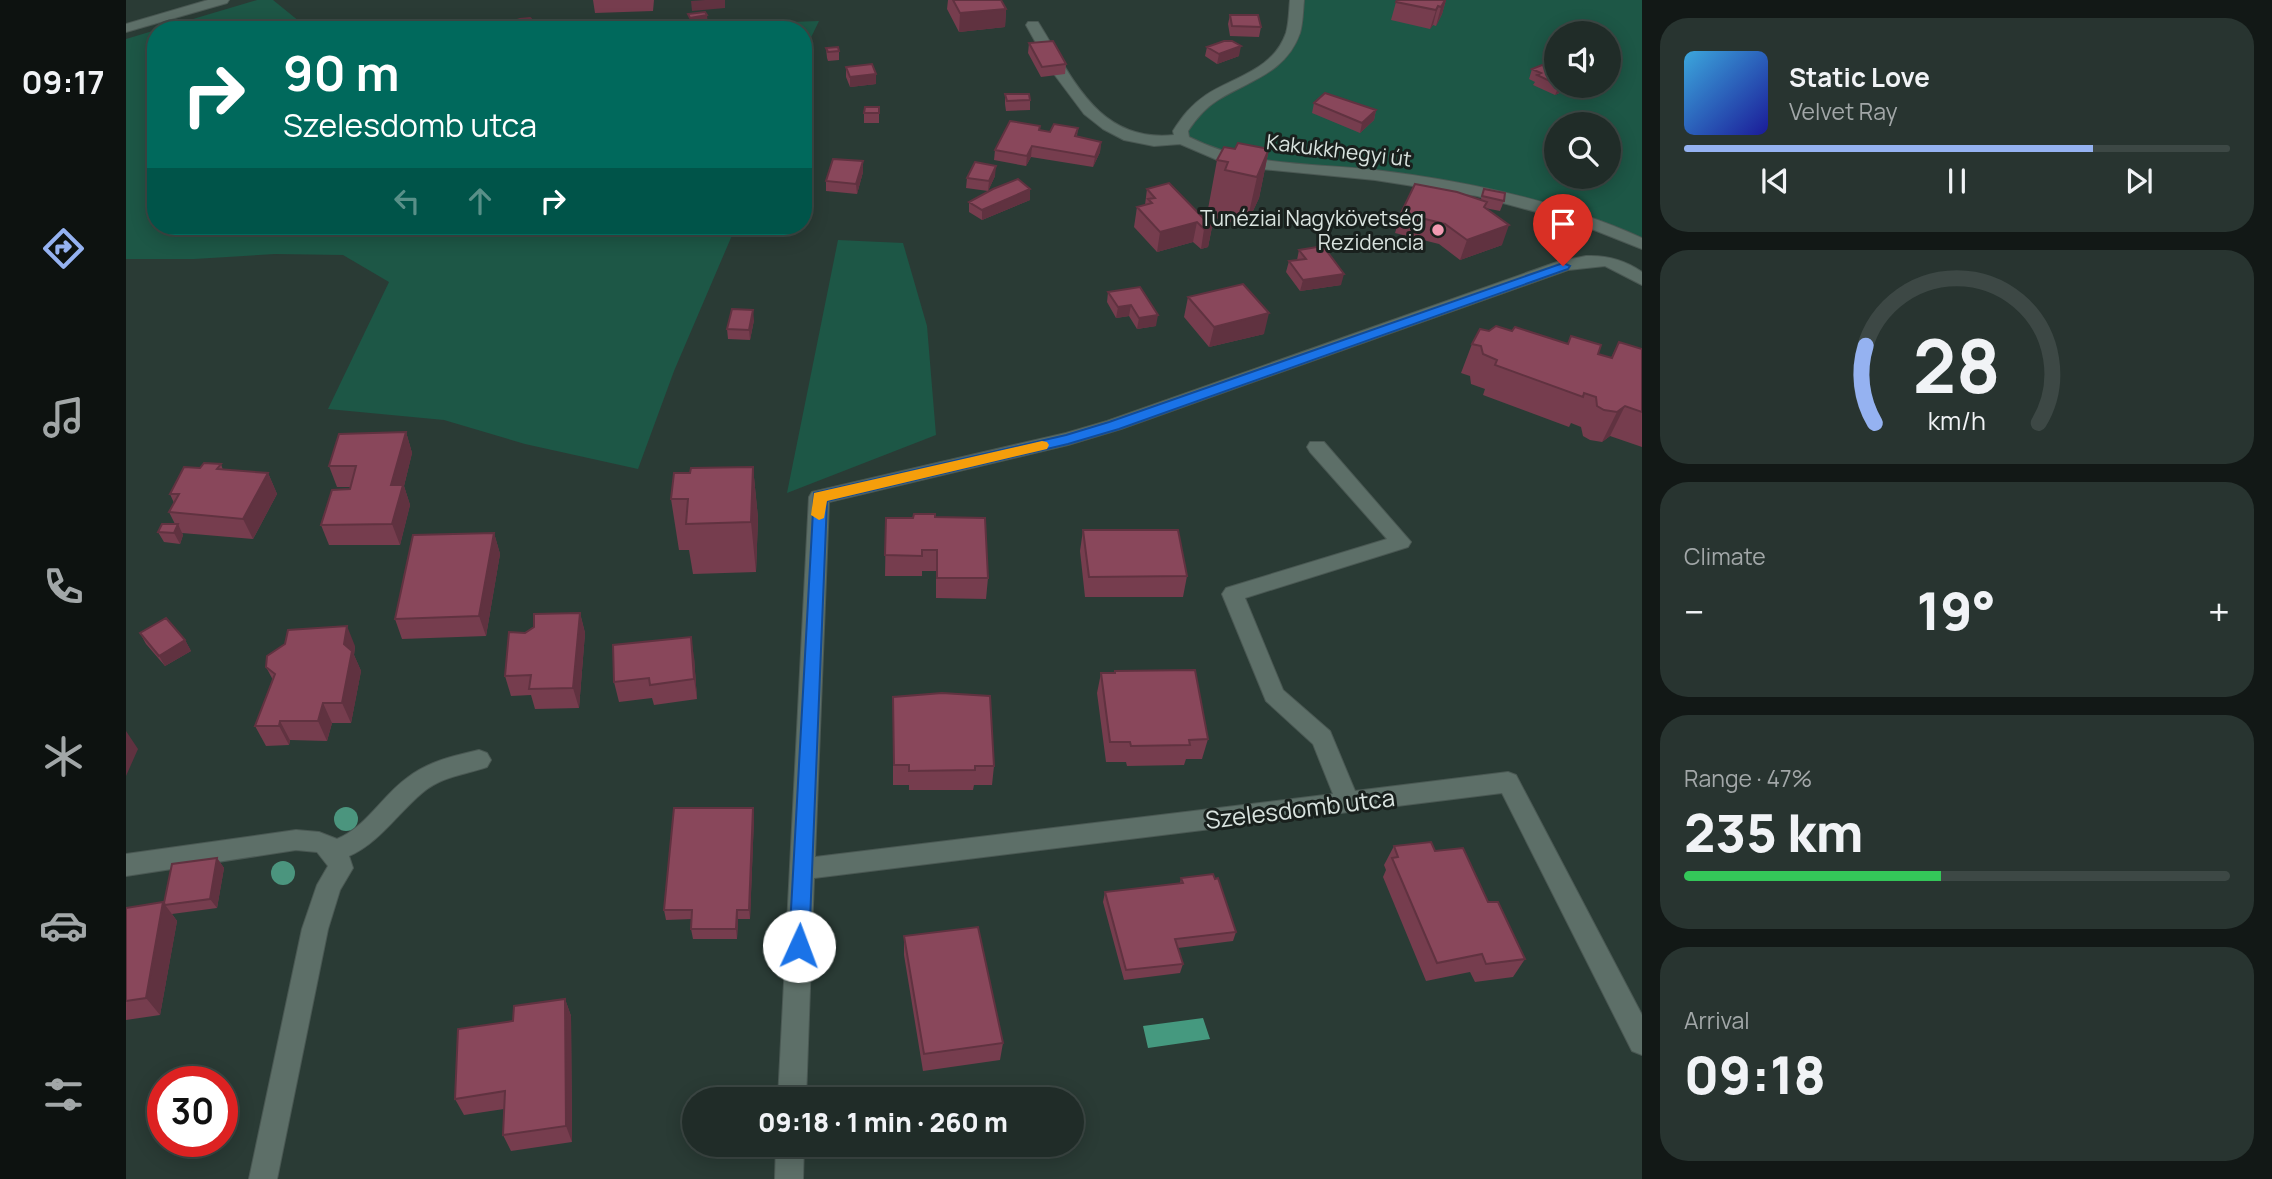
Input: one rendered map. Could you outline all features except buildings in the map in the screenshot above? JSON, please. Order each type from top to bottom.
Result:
[{"type":"street","points":[[150,21],[222,0]]},
{"type":"street","points":[[1033,25],[1070,90],[1091,114],[1141,140],[1171,142],[1182,139],[1180,131],[1197,107],[1262,73],[1281,58],[1293,38],[1297,0]]},
{"type":"street","points":[[126,28],[147,22]]},
{"type":"street","name":"Kakukkhegyi út","points":[[1182,139],[1195,147],[1230,159],[1263,165],[1375,175],[1528,204],[1576,215],[1642,244]]},
{"type":"street","points":[[793,1087],[819,497],[1068,439],[1114,425],[1586,260],[1602,260],[1616,264],[1642,280]]},
{"type":"street","points":[[1317,447],[1401,542],[1233,594],[1274,695],[1322,738],[1348,802]]},
{"type":"street","points":[[335,851],[358,841],[415,785],[445,767],[479,760]]},
{"type":"street","name":"Szelesdomb utca","points":[[802,869],[1508,782],[1642,1042]]},
{"type":"street","points":[[126,865],[296,840],[320,841],[335,851],[341,868],[329,885],[315,929],[263,1179]]},
{"type":"street","points":[[789,1179],[790,1157]]},
{"type":"shaded area","points":[[257,0],[273,0],[299,21],[186,21]]},
{"type":"shaded area","points":[[1297,0],[1642,0],[1642,240],[1576,216],[1419,182],[1263,165],[1182,139],[1185,121],[1281,58]]},
{"type":"shaded area","points":[[812,21],[819,21],[812,35]]},
{"type":"shaded area","points":[[147,33],[147,235],[732,235],[674,371],[638,469],[525,444],[444,420],[328,409],[389,282],[343,255],[275,254],[194,259],[126,259],[126,39]]},
{"type":"shaded area","points":[[838,240],[903,243],[927,326],[936,435],[787,493]]},
{"type":"shaded area","points":[[1203,1018],[1210,1039],[1148,1048],[1143,1026]]},
{"type":"slow traffic","points":[[819,515],[819,497],[1042,445]]},
{"type":"place","name":"Tunéziai Nagykövetség Rezidencia","points":[[1438,230]]},
{"type":"route","points":[[799,946],[819,497],[1068,439],[1114,425],[1563,266]]}]
